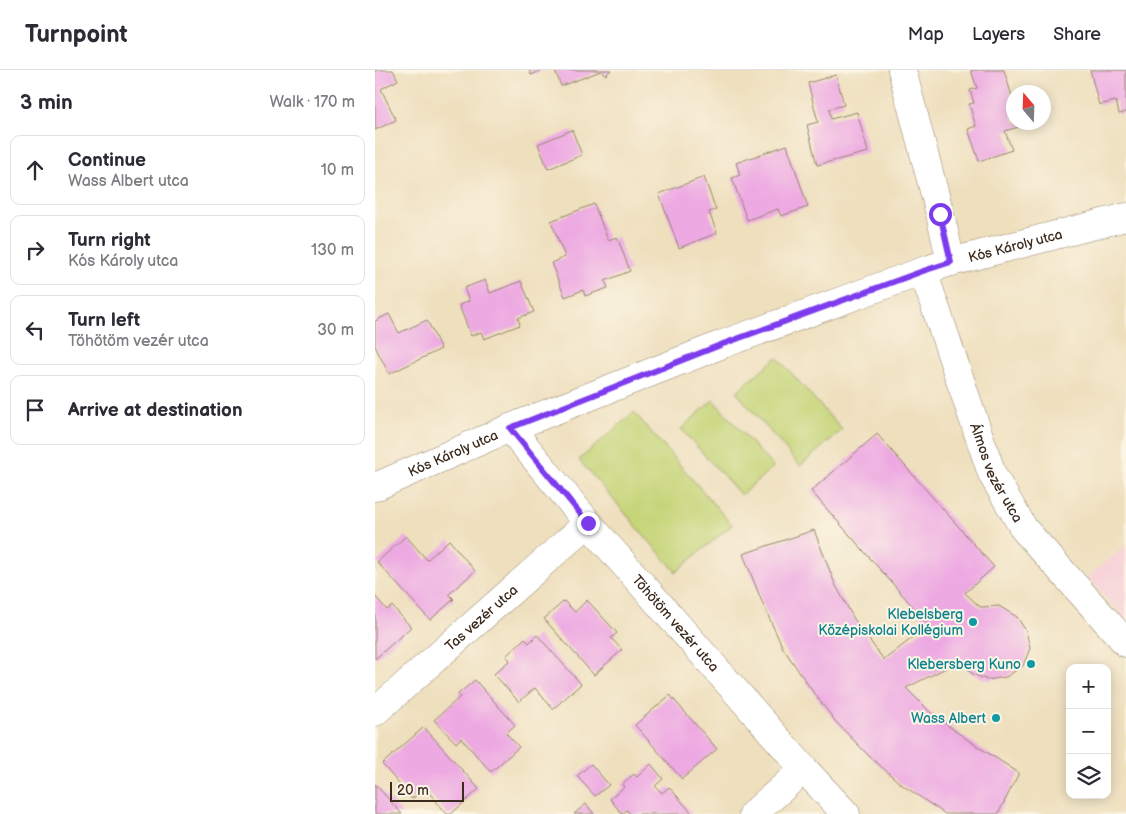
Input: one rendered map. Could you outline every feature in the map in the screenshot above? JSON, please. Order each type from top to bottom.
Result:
[{"type":"street","points":[[902,70],[951,262]]},
{"type":"street","name":"Kós Károly utca","points":[[375,487],[510,428],[723,344],[923,271],[1126,217]]},
{"type":"street","name":"Álmos vezér utca","points":[[923,271],[992,474],[1024,529],[1126,643]]},
{"type":"street","name":"Töhötöm vezér utca","points":[[510,428],[588,523],[804,769],[846,814]]},
{"type":"street","name":"Tas vezér utca","points":[[375,712],[588,523]]},
{"type":"street","points":[[753,814],[804,769]]},
{"type":"shaded area","points":[[1126,546],[1126,620],[1087,577]]},
{"type":"green space","points":[[777,357],[842,430],[800,466],[736,392]]},
{"type":"green space","points":[[713,400],[773,467],[741,495],[681,429]]},
{"type":"green space","points":[[634,412],[732,525],[676,572],[579,460]]},
{"type":"building","points":[[375,70],[393,70],[398,80],[381,89],[396,120],[375,130]]},
{"type":"building","points":[[529,70],[543,70],[531,75]]},
{"type":"building","points":[[555,70],[611,70],[606,75],[601,71],[561,86]]},
{"type":"building","points":[[971,70],[1004,70],[1008,85],[1006,85],[1006,130],[1008,130],[1005,131],[1012,150],[979,161],[968,129],[976,126],[969,104],[974,103],[970,90],[977,88]]},
{"type":"building","points":[[1090,70],[1126,70],[1126,112],[1119,114],[1116,101],[1099,105]]},
{"type":"building","points":[[836,75],[844,105],[829,109],[831,119],[857,112],[868,152],[817,165],[807,125],[818,122],[808,83]]},
{"type":"building","points":[[572,130],[582,155],[548,169],[538,144]]},
{"type":"building","points":[[787,145],[808,207],[781,216],[778,209],[747,220],[732,178],[740,175],[736,163]]},
{"type":"building","points":[[704,177],[716,210],[709,212],[717,233],[679,248],[659,194]]},
{"type":"building","points":[[594,204],[608,240],[617,237],[630,271],[605,281],[608,288],[585,296],[583,290],[565,297],[551,263],[565,257],[551,221]]},
{"type":"building","points":[[485,280],[490,293],[521,281],[534,312],[518,318],[520,325],[484,339],[481,332],[471,336],[459,305],[469,301],[464,288]]},
{"type":"building","points":[[389,314],[399,333],[427,320],[441,349],[389,374],[375,346],[375,321]]},
{"type":"building","name":"Klebelsberg Középiskolai Kollégium","points":[[877,434],[994,567],[965,593],[980,607],[999,606],[1017,617],[1026,631],[1030,648],[1023,666],[1006,677],[987,680],[971,673],[962,660],[906,688],[931,713],[1019,773],[998,814],[945,814],[901,784],[869,756],[835,721],[783,648],[743,554],[814,530],[835,584],[854,619],[884,660],[929,625],[811,491]]},
{"type":"building","points":[[406,536],[427,560],[449,540],[475,571],[449,594],[454,599],[430,620],[377,562]]},
{"type":"building","points":[[375,596],[387,610],[392,606],[411,627],[375,659]]},
{"type":"building","points":[[587,600],[617,633],[611,638],[622,650],[594,675],[544,619],[564,601],[575,612]]},
{"type":"building","points":[[537,635],[581,684],[553,709],[535,688],[519,702],[494,674],[510,660],[506,656],[525,638],[529,643]]},
{"type":"building","points":[[475,680],[515,725],[506,733],[519,747],[491,772],[461,738],[456,743],[434,720],[460,697],[458,694]]},
{"type":"building","points":[[670,695],[717,749],[682,779],[635,725]]},
{"type":"building","points":[[424,727],[479,789],[451,814],[447,814],[425,788],[412,799],[382,764]]},
{"type":"building","points":[[591,764],[609,785],[595,796],[577,776]]},
{"type":"building","points":[[651,764],[663,779],[655,786],[662,793],[669,787],[691,812],[689,814],[630,814],[627,810],[622,814],[610,799],[624,787],[622,784],[634,774],[637,777]]},
{"type":"building","points":[[375,784],[402,814],[375,814]]},
{"type":"building","points":[[586,804],[594,814],[574,814]]},
{"type":"place","name":"Klebelsberg Középiskolai Kollégium","points":[[973,622]]},
{"type":"place","name":"Klebersberg Kuno","points":[[1031,664]]},
{"type":"place","name":"Wass Albert","points":[[996,718]]},
{"type":"route","points":[[588,523],[510,428],[723,344],[951,262],[940,214]]}]
